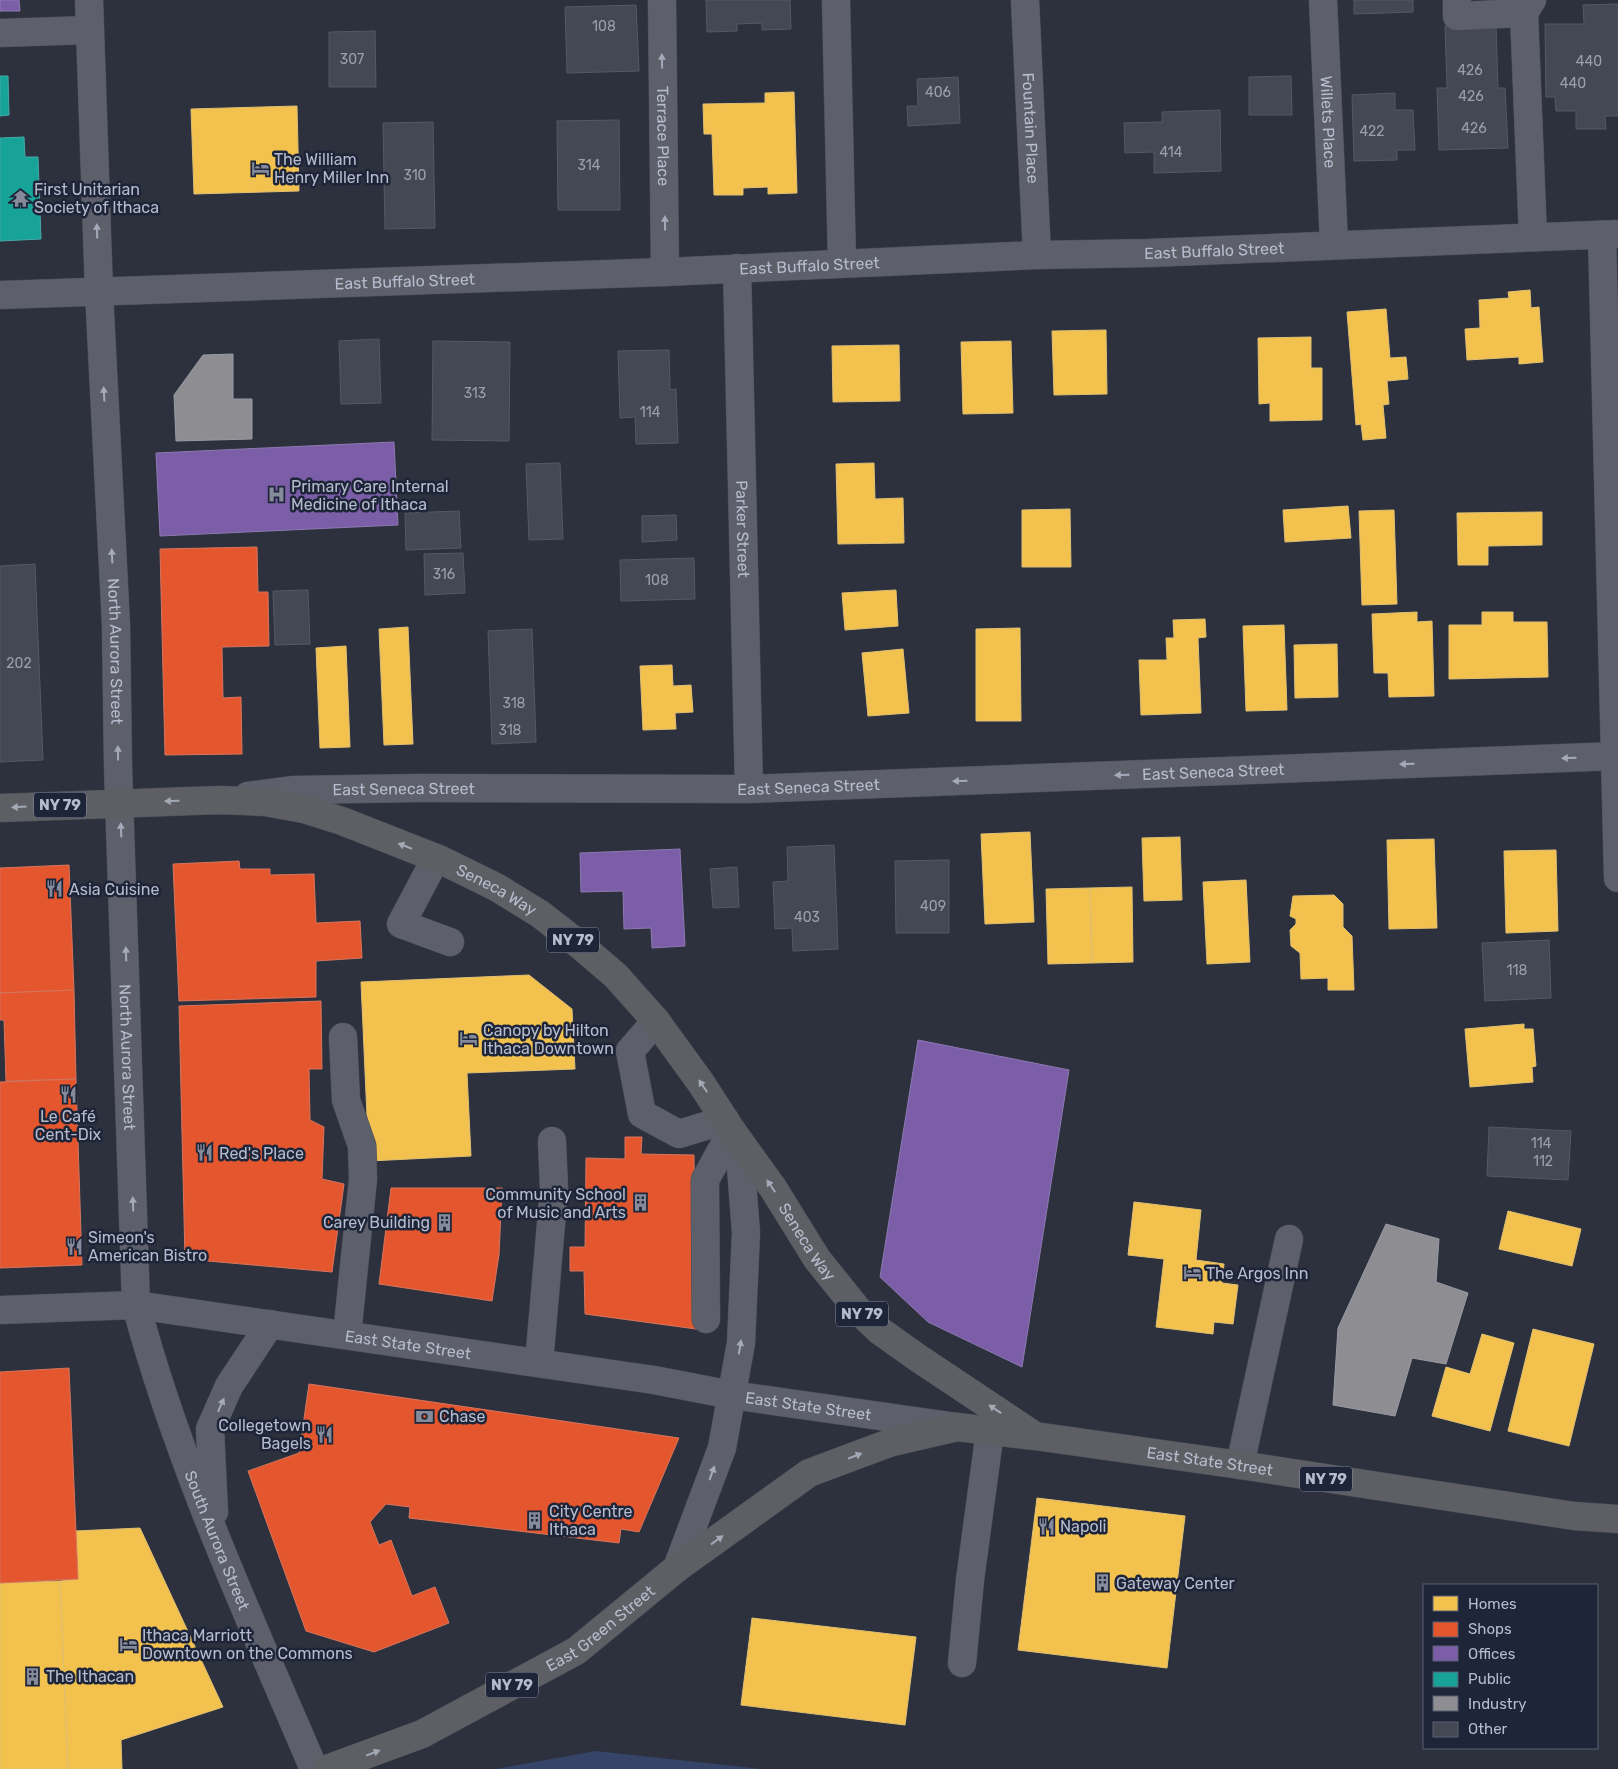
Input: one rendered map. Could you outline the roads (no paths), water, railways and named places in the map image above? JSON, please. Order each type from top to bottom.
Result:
[{"type":"highway","name":"East Seneca Street","points":[[0,808],[120,802],[220,800]]},
{"type":"highway","name":"Seneca Way","points":[[220,800],[265,802],[304,809],[342,821],[436,858],[496,887],[540,914],[616,976],[656,1021],[773,1188],[817,1259],[858,1310],[880,1331],[1035,1436]]},
{"type":"highway","name":"East State Street","points":[[957,1427],[1240,1465],[1574,1516],[1618,1519]]},
{"type":"highway","name":"East Green Street","points":[[327,1769],[422,1734],[576,1651],[677,1568],[809,1474],[892,1442],[957,1427]]},
{"type":"street","name":"North Aurora Street","points":[[89,0],[99,292],[116,624],[136,1305]]},
{"type":"street","name":"Terrace Place","points":[[662,0],[665,272]]},
{"type":"street","points":[[836,0],[842,263]]},
{"type":"street","name":"Fountain Place","points":[[1025,0],[1037,255]]},
{"type":"street","name":"Willets Place","points":[[1323,0],[1334,244]]},
{"type":"street","points":[[1457,0],[1457,16],[1528,6],[1533,237]]},
{"type":"street","points":[[0,34],[90,30]]},
{"type":"street","points":[[1610,234],[1618,878]]},
{"type":"street","name":"East Buffalo Street","points":[[0,295],[665,272],[1037,255],[1150,253],[1610,234]]},
{"type":"street","name":"Parker Street","points":[[737,268],[749,789]]},
{"type":"street","name":"East Seneca Street","points":[[220,800],[294,790],[749,789],[1616,756]]},
{"type":"street","points":[[436,858],[401,924],[450,942]]},
{"type":"street","points":[[656,1021],[630,1051],[642,1114],[679,1134],[732,1131]]},
{"type":"street","points":[[343,1038],[346,1100],[362,1146],[363,1179],[347,1335]]},
{"type":"street","points":[[706,1318],[705,1180],[732,1131]]},
{"type":"street","name":"Seneca Way","points":[[732,1131],[746,1233],[741,1343],[732,1395]]},
{"type":"street","points":[[539,1363],[554,1189],[552,1141]]},
{"type":"street","points":[[1240,1465],[1289,1239]]},
{"type":"street","name":"East State Street","points":[[0,1310],[136,1305],[654,1380],[732,1395],[957,1427]]},
{"type":"street","name":"South Aurora Street","points":[[136,1305],[154,1369],[216,1539],[314,1769]]},
{"type":"street","points":[[216,1539],[210,1428],[229,1386],[270,1324]]},
{"type":"street","name":"NY 79","points":[[677,1568],[722,1448],[732,1395]]},
{"type":"street","points":[[962,1663],[970,1580],[990,1431]]},
{"type":"water","points":[[596,1751],[761,1769],[496,1769]]},
{"type":"place","name":"The William Henry Miller Inn","points":[[260,168]]},
{"type":"place","name":"First Unitarian Society of Ithaca","points":[[20,198]]},
{"type":"place","name":"Primary Care Internal Medicine of Ithaca","points":[[277,495]]},
{"type":"place","name":"Asia Cuisine","points":[[55,889]]},
{"type":"place","name":"Canopy by Hilton Ithaca Downtown","points":[[469,1039]]},
{"type":"place","name":"Le Café Cent-Dix","points":[[68,1095]]},
{"type":"place","name":"Red's Place","points":[[205,1153]]},
{"type":"place","name":"Community School of Music and Arts","points":[[640,1203]]},
{"type":"place","name":"Carey Building","points":[[444,1222]]},
{"type":"place","name":"Simeon's American Bistro","points":[[74,1246]]},
{"type":"place","name":"The Argos Inn","points":[[1192,1273]]},
{"type":"place","name":"Chase","points":[[425,1416]]},
{"type":"place","name":"Collegetown Bagels","points":[[325,1434]]},
{"type":"place","name":"City Centre Ithaca","points":[[535,1520]]},
{"type":"place","name":"Napoli","points":[[1046,1526]]},
{"type":"place","name":"Gateway Center","points":[[1102,1583]]},
{"type":"place","name":"Ithaca Marriott Downtown on the Commons","points":[[128,1644]]},
{"type":"place","name":"The Ithacan","points":[[32,1676]]}]
